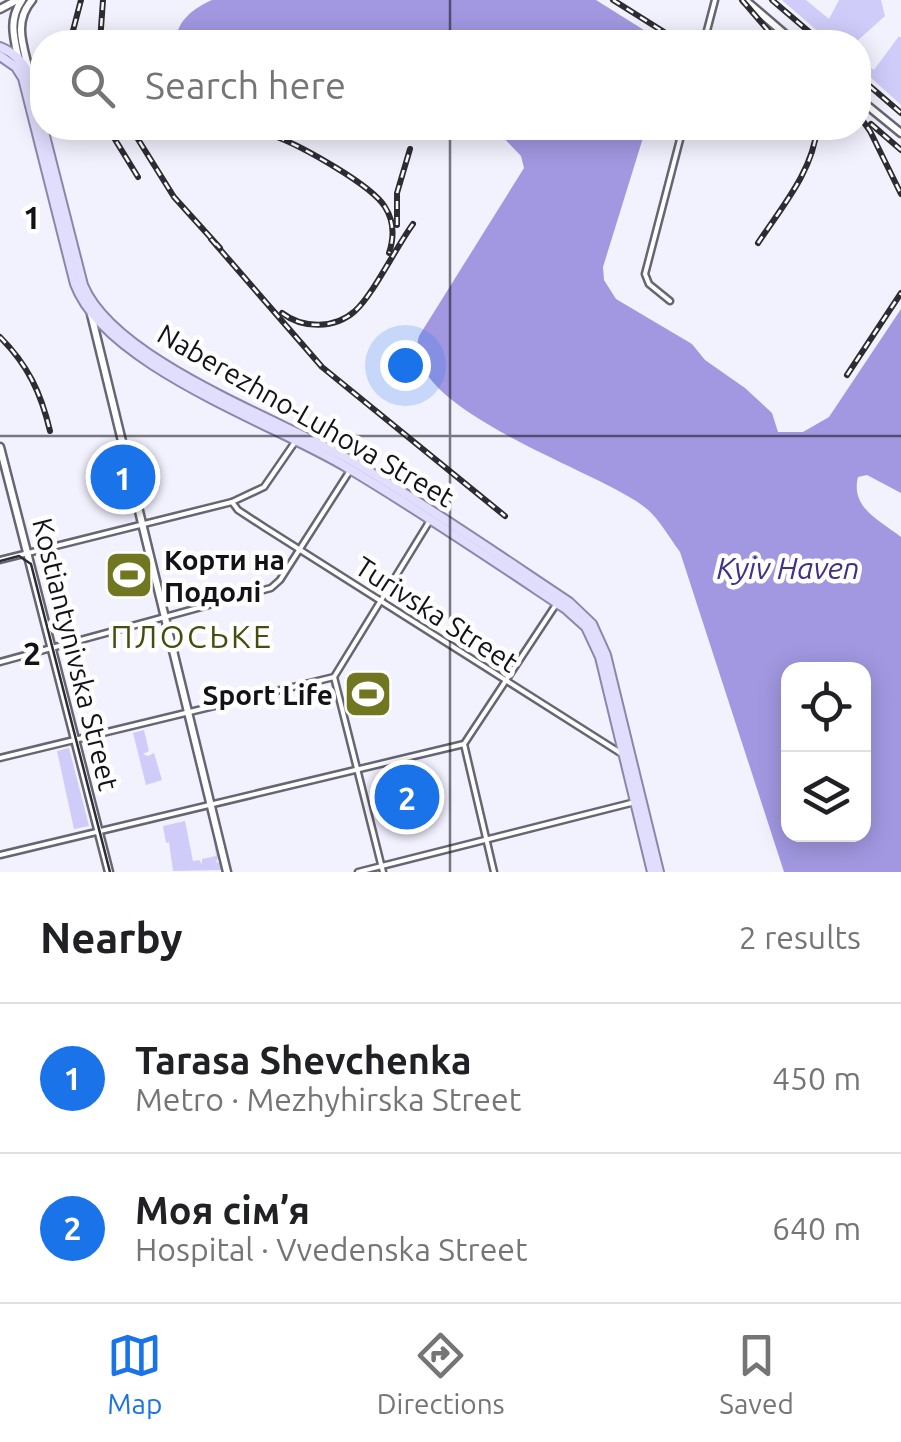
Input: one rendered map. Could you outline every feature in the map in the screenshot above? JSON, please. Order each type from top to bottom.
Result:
[{"type":"main road","points":[[7,52],[26,75],[30,87]]},
{"type":"main road","points":[[7,52],[26,75],[30,92]]},
{"type":"main road","points":[[41,140],[72,275],[90,312]]},
{"type":"main road","points":[[46,140],[87,296]]},
{"type":"main road","name":"Naberezhno-Luhova Street","points":[[87,296],[116,327],[182,375],[374,475],[559,600],[594,641],[627,755]]},
{"type":"main road","name":"Naberezhno-Luhova Street","points":[[90,312],[179,382],[299,436],[559,600]]},
{"type":"main road","points":[[627,755],[635,802],[656,872]]},
{"type":"main road","points":[[627,755],[656,872]]},
{"type":"street","points":[[26,75],[22,36],[24,12],[32,0]]},
{"type":"street","points":[[707,30],[715,0]]},
{"type":"street","points":[[745,0],[780,30]]},
{"type":"street","points":[[19,1],[24,12]]},
{"type":"street","points":[[0,8],[19,1]]},
{"type":"street","points":[[7,52],[19,1]]},
{"type":"street","points":[[7,52],[22,36]]},
{"type":"street","points":[[871,109],[901,133]]},
{"type":"street","points":[[670,300],[649,284],[645,274],[680,140]]},
{"type":"street","points":[[87,296],[227,872]]},
{"type":"street","points":[[0,560],[232,502],[264,487],[299,436]]},
{"type":"street","name":"Kostiantynivska Street","points":[[0,447],[108,872]]},
{"type":"street","points":[[0,662],[271,588],[279,582],[351,470]]},
{"type":"street","name":"Turivska Street","points":[[232,502],[238,510],[379,601],[627,755]]},
{"type":"street","points":[[382,869],[334,676],[430,520]]},
{"type":"street","points":[[0,855],[464,744],[559,600]]},
{"type":"street","points":[[0,758],[334,676]]},
{"type":"street","points":[[464,744],[494,872]]},
{"type":"street","points":[[358,872],[635,802]]},
{"type":"shaded area","points":[[782,0],[806,0],[829,19],[839,0],[881,0],[885,16],[869,30],[816,30]]},
{"type":"shaded area","points":[[899,36],[901,105],[871,78],[871,68],[874,70]]},
{"type":"shaded area","points":[[144,730],[149,751],[143,754],[154,753],[162,780],[146,785],[133,733]]},
{"type":"shaded area","points":[[69,748],[89,826],[74,829],[57,751]]},
{"type":"shaded area","points":[[185,821],[193,861],[202,864],[202,859],[216,856],[213,834],[218,858],[216,862],[221,870],[173,871],[163,826]]},
{"type":"water","points":[[212,0],[596,0],[644,30],[178,30],[199,7]]},
{"type":"water","name":"Kyiv Haven","points":[[506,140],[642,140],[603,267],[604,280],[616,299],[692,344],[705,360],[745,388],[772,413],[778,432],[803,432],[829,417],[901,309],[901,493],[867,475],[858,477],[857,488],[869,513],[901,537],[901,872],[784,872],[680,552],[647,509],[509,436],[439,389],[420,363],[419,336],[524,168],[521,156]]},
{"type":"tram line","points":[[0,561],[19,556],[31,564],[110,872]]},
{"type":"railway","points":[[73,30],[81,0]]},
{"type":"railway","points":[[101,30],[103,0]]},
{"type":"railway","points":[[613,0],[661,30]]},
{"type":"railway","points":[[742,0],[768,30]]},
{"type":"railway","points":[[772,0],[807,30]]},
{"type":"railway","points":[[871,87],[901,113]]},
{"type":"railway","points":[[871,124],[901,150]]},
{"type":"railway","points":[[871,133],[901,194]]},
{"type":"railway","points":[[115,140],[138,177]]},
{"type":"railway","points":[[138,140],[174,197],[220,248]]},
{"type":"railway","points":[[283,140],[335,167],[378,198],[392,224],[389,253]]},
{"type":"railway","points":[[758,243],[803,174],[815,140]]},
{"type":"railway","points":[[397,225],[397,193],[410,149]]},
{"type":"railway","points":[[282,313],[299,322],[319,325],[347,317],[369,294],[413,224]]},
{"type":"railway","points":[[211,239],[322,367],[505,516]]},
{"type":"railway","points":[[847,375],[901,293]]},
{"type":"railway","points":[[0,337],[32,380],[50,431]]},
{"type":"place","name":"Tarasa Shevchenka","points":[[123,477]]},
{"type":"place","name":"Корти на Подолі","points":[[129,575]]},
{"type":"place","name":"Sport Life","points":[[368,694]]},
{"type":"place","name":"Моя сім’я","points":[[407,797]]},
{"type":"district","name":"ПЛОСЬКЕ","points":[[192,636]]}]
